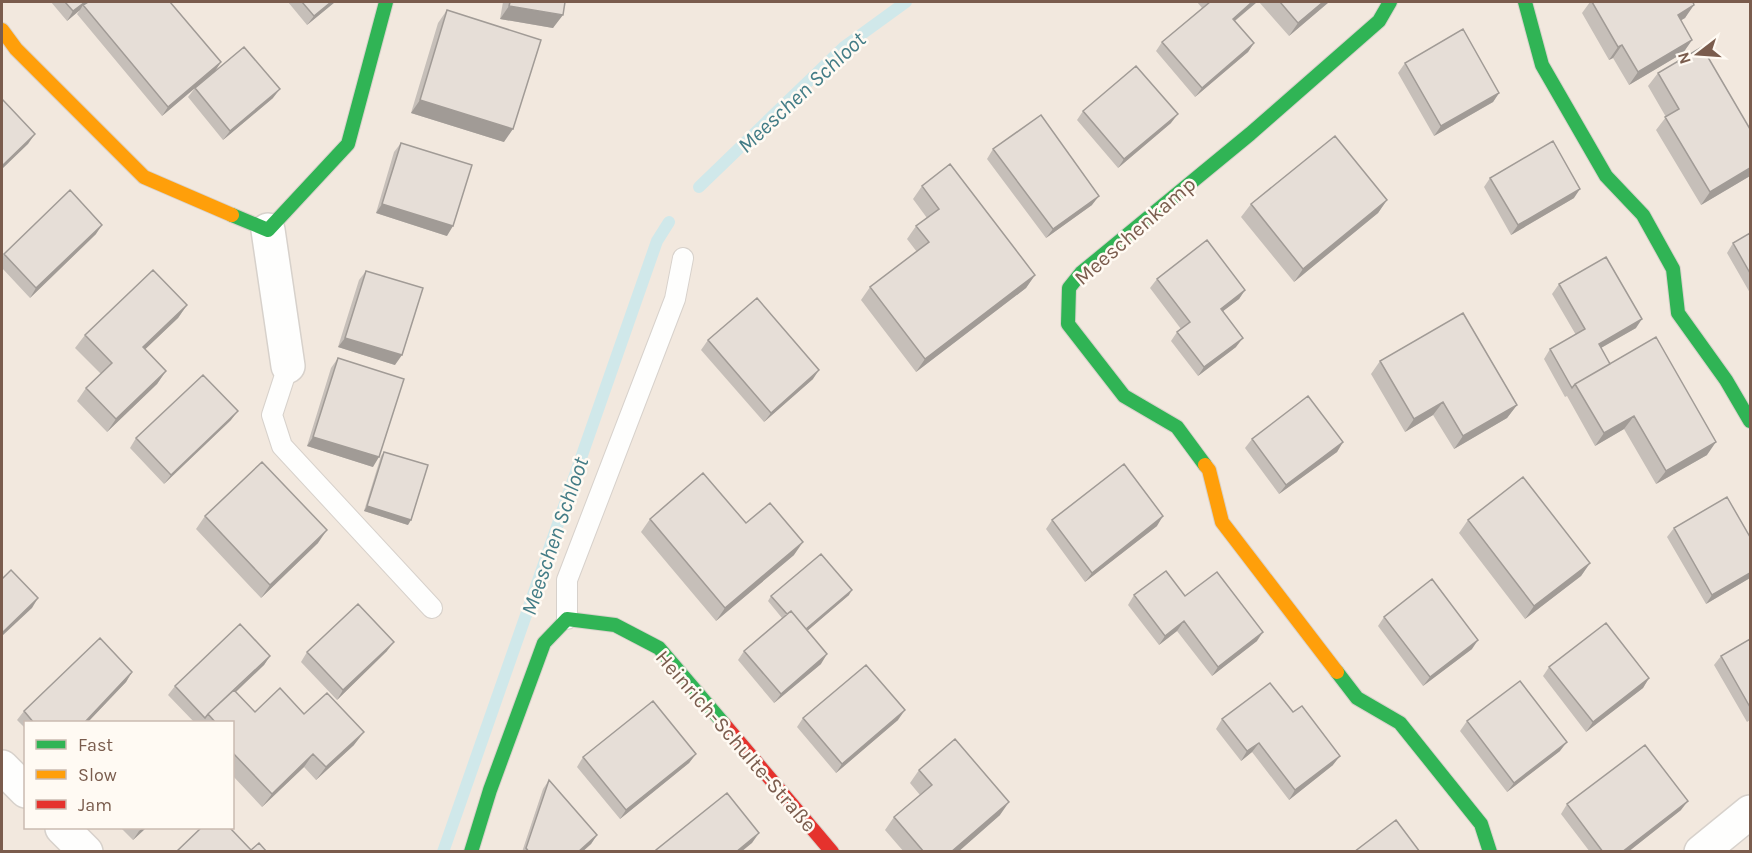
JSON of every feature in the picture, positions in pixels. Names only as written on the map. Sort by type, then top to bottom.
[{"type":"street","points":[[268,230],[348,144],[386,2]]},
{"type":"street","name":"Meeschenkamp","points":[[1390,2],[1378,21],[1302,89],[1081,273],[1070,288],[1068,324],[1125,396],[1177,427],[1209,470],[1222,522],[1358,698],[1400,723],[1481,824],[1490,852]]},
{"type":"street","points":[[1525,2],[1542,65],[1606,176],[1643,215],[1673,268],[1678,313],[1726,380],[1750,421]]},
{"type":"street","points":[[2,30],[16,49],[144,177],[268,230]]},
{"type":"street","points":[[268,230],[288,366]]},
{"type":"street","points":[[471,852],[490,790],[544,643],[567,619]]},
{"type":"street","name":"Heinrich-Schulte-Straße","points":[[567,619],[615,625],[659,648],[832,852]]},
{"type":"street","points":[[2,767],[24,789]]},
{"type":"street","points":[[1701,852],[1750,812]]},
{"type":"street","points":[[63,829],[86,852]]},
{"type":"lane","points":[[567,619],[567,580],[675,299],[684,258]]},
{"type":"lane","points":[[288,366],[272,415],[282,446],[432,608]]},
{"type":"shaded area","points":[[2,2],[1750,2],[1750,851],[2,852]]},
{"type":"building","points":[[65,2],[85,2],[73,11]]},
{"type":"building","points":[[88,2],[170,2],[221,62],[168,107],[83,5]]},
{"type":"building","points":[[302,2],[331,2],[314,16]]},
{"type":"building","points":[[510,2],[565,2],[563,15],[509,6]]},
{"type":"building","points":[[1210,2],[1252,2],[1233,19],[1254,43],[1202,88],[1162,42]]},
{"type":"building","points":[[1280,2],[1323,2],[1298,23]]},
{"type":"building","points":[[1592,2],[1693,2],[1694,5],[1678,15],[1692,40],[1638,72],[1622,45],[1618,47]]},
{"type":"building","points":[[447,10],[541,40],[513,129],[420,100]]},
{"type":"building","points":[[1463,29],[1499,93],[1441,126],[1405,63]]},
{"type":"building","points":[[244,47],[280,89],[230,131],[195,88]]},
{"type":"building","points":[[1702,47],[1750,129],[1750,168],[1710,192],[1665,117],[1679,109],[1658,73]]},
{"type":"building","points":[[1136,66],[1178,114],[1124,159],[1083,111]]},
{"type":"building","points":[[2,99],[35,134],[2,166]]},
{"type":"building","points":[[1041,115],[1099,196],[1053,229],[993,149]]},
{"type":"building","points":[[1335,136],[1387,200],[1303,269],[1251,204]]},
{"type":"building","points":[[1553,141],[1580,189],[1518,225],[1490,178]]},
{"type":"building","points":[[401,143],[472,165],[453,226],[382,204]]},
{"type":"building","points":[[950,164],[1035,275],[925,359],[870,287],[929,242],[916,226],[939,209],[922,186]]},
{"type":"building","points":[[70,190],[102,225],[36,288],[4,254]]},
{"type":"building","points":[[1750,233],[1750,273],[1733,243]]},
{"type":"building","points":[[1207,240],[1245,290],[1221,309],[1243,338],[1204,367],[1177,332],[1190,322],[1157,279]]},
{"type":"building","points":[[1606,257],[1642,319],[1599,344],[1610,364],[1572,388],[1550,349],[1585,329],[1559,284]]},
{"type":"building","points":[[153,270],[187,305],[143,347],[166,371],[116,419],[86,388],[112,363],[85,335]]},
{"type":"building","points":[[366,271],[423,288],[402,355],[345,338]]},
{"type":"building","points":[[757,298],[819,370],[771,413],[708,340]]},
{"type":"building","points":[[1463,313],[1517,405],[1463,436],[1443,402],[1414,419],[1380,361]]},
{"type":"building","points":[[1656,337],[1716,442],[1666,471],[1634,416],[1604,433],[1575,384]]},
{"type":"building","points":[[338,358],[404,379],[379,457],[313,437]]},
{"type":"building","points":[[203,375],[238,411],[171,475],[136,438]]},
{"type":"building","points":[[1308,396],[1343,442],[1286,485],[1252,439]]},
{"type":"building","points":[[384,452],[428,465],[411,520],[367,506]]},
{"type":"building","points":[[262,462],[327,530],[270,585],[205,516]]},
{"type":"building","points":[[1124,464],[1163,516],[1092,573],[1052,520]]},
{"type":"building","points":[[703,473],[746,523],[770,503],[803,542],[725,608],[650,519]]},
{"type":"building","points":[[1523,477],[1590,563],[1534,606],[1468,520]]},
{"type":"building","points":[[1727,497],[1750,537],[1750,573],[1712,595],[1674,528]]},
{"type":"building","points":[[821,554],[852,590],[806,629],[791,611],[787,614],[771,596]]},
{"type":"building","points":[[11,570],[38,598],[2,633],[2,579]]},
{"type":"building","points":[[1166,571],[1185,596],[1217,572],[1263,632],[1218,667],[1184,621],[1165,636],[1134,595]]},
{"type":"building","points":[[1432,579],[1478,640],[1430,677],[1384,617]]},
{"type":"building","points":[[358,604],[394,642],[343,690],[307,652]]},
{"type":"building","points":[[791,611],[827,654],[781,694],[744,651]]},
{"type":"building","points":[[1606,623],[1649,678],[1593,722],[1549,667]]},
{"type":"building","points":[[240,624],[270,656],[205,718],[175,686]]},
{"type":"building","points":[[100,638],[132,672],[86,721],[32,721],[24,711]]},
{"type":"building","points":[[1750,639],[1750,707],[1721,656]]},
{"type":"building","points":[[866,665],[905,710],[842,764],[803,718]]},
{"type":"building","points":[[1520,681],[1567,742],[1514,783],[1467,721]]},
{"type":"building","points":[[1270,683],[1293,712],[1302,706],[1340,756],[1295,790],[1259,743],[1247,751],[1222,719]]},
{"type":"building","points":[[280,688],[304,714],[327,693],[364,732],[326,767],[313,754],[272,794],[234,754],[234,721],[214,721],[208,714],[234,690],[255,712]]},
{"type":"building","points":[[653,701],[696,754],[626,810],[583,757]]},
{"type":"building","points":[[955,739],[1009,802],[951,852],[924,852],[894,817],[932,785],[919,770]]},
{"type":"building","points":[[1645,745],[1688,801],[1622,852],[1603,852],[1567,804]]},
{"type":"building","points":[[549,780],[597,835],[578,852],[529,852],[526,848]]},
{"type":"building","points":[[727,793],[759,833],[736,852],[657,852],[656,850]]},
{"type":"building","points":[[1396,820],[1420,852],[1354,852]]},
{"type":"building","points":[[200,829],[231,829],[251,850],[259,843],[267,852],[176,852]]},
{"type":"waterway","name":"Meeschen Schloot","points":[[699,187],[844,47],[906,2]]},
{"type":"waterway","name":"Meeschen Schloot","points":[[443,852],[657,241],[669,222]]},
{"type":"traffic: fast","points":[[232,215],[268,230],[348,144],[386,2]]},
{"type":"traffic: fast","points":[[1205,465],[1177,427],[1124,396],[1068,324],[1069,288],[1081,273],[1250,134],[1379,21],[1390,2]]},
{"type":"traffic: fast","points":[[1525,2],[1542,65],[1606,176],[1643,215],[1673,269],[1678,313],[1726,380],[1750,421]]},
{"type":"traffic: fast","points":[[471,852],[490,790],[544,643],[567,619],[615,625],[659,648],[724,724]]},
{"type":"traffic: fast","points":[[1337,672],[1357,698],[1400,723],[1481,824],[1490,852]]},
{"type":"traffic: slow","points":[[2,30],[16,49],[144,177],[232,215]]},
{"type":"traffic: slow","points":[[1205,465],[1209,470],[1222,522],[1337,672]]},
{"type":"traffic: jam","points":[[724,724],[832,852]]}]
